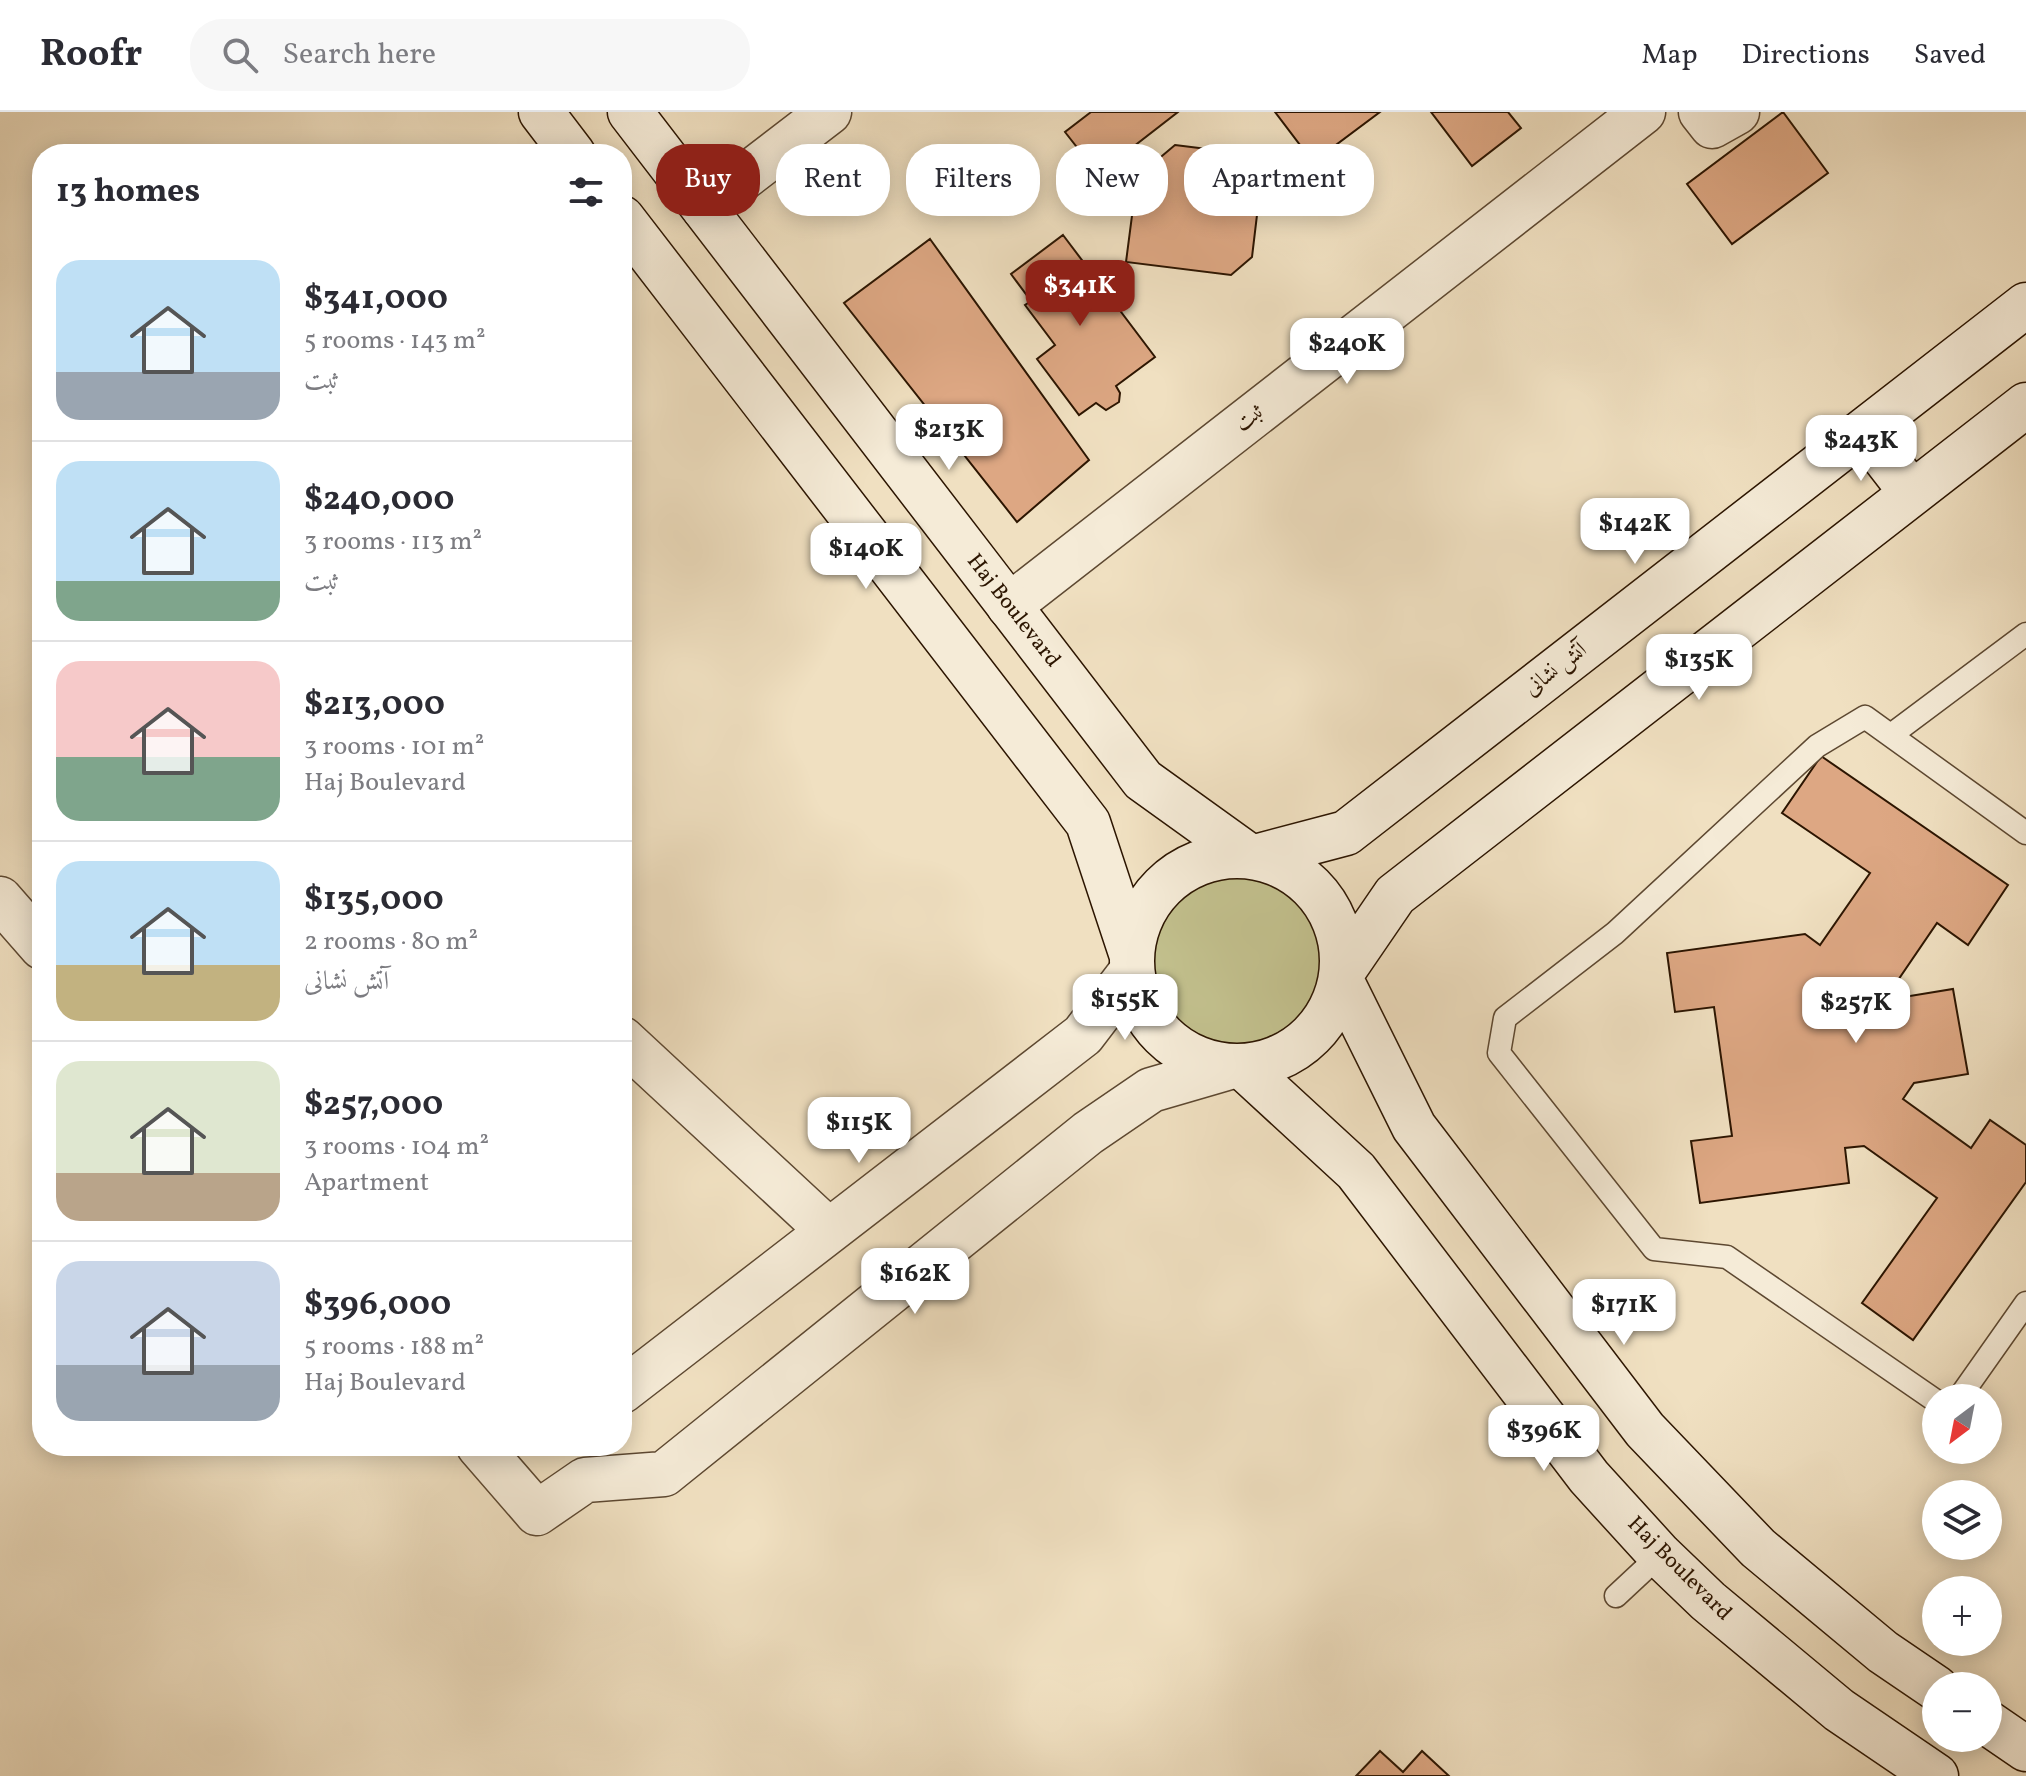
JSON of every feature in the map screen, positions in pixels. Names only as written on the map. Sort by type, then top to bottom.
[{"type":"main road","points":[[541,112],[565,144]]},
{"type":"main road","name":"Haj Boulevard","points":[[630,112],[656,146]]},
{"type":"main road","points":[[760,165],[829,112]]},
{"type":"main road","name":"ثبت","points":[[1009,606],[1643,112]]},
{"type":"main road","points":[[1701,112],[1712,126],[1737,112]]},
{"type":"main road","name":"Haj Boulevard","points":[[710,216],[1143,780],[1253,855]]},
{"type":"main road","points":[[632,231],[1088,823],[1142,1007],[1164,1037],[1194,1058],[1236,1067]]},
{"type":"main road","name":"آتش نشانی","points":[[1253,855],[1346,833],[2026,305]]},
{"type":"main road","points":[[488,1456],[537,1513],[588,1463],[664,1474],[1088,1133],[1151,1090],[1277,1059],[1307,1041],[1329,1015],[1342,977],[1395,895],[2026,405]]},
{"type":"main road","points":[[1864,431],[1912,493]]},
{"type":"main road","points":[[632,1383],[1083,1035],[1131,962],[1142,912],[1168,879],[1205,859],[1253,855],[1295,871],[1323,898],[1340,932],[1342,977],[1414,1127],[1645,1430],[1758,1548],[1883,1652],[1922,1678]]},
{"type":"main road","points":[[0,899],[32,936]]},
{"type":"main road","points":[[632,1048],[829,1231]]},
{"type":"main road","name":"Haj Boulevard","points":[[1236,1067],[1356,1171],[1589,1477],[1660,1555],[1708,1601],[1839,1710],[1936,1776]]},
{"type":"main road","points":[[2002,1733],[2026,1749]]},
{"type":"lane","points":[[1891,735],[2026,634]]},
{"type":"lane","points":[[1922,1391],[1727,1257],[1654,1249],[1499,1053],[1505,1018],[1615,933],[1817,746],[1865,717],[2026,833]]},
{"type":"lane","points":[[1969,1384],[2026,1303]]},
{"type":"lane","points":[[1616,1596],[1660,1555]]},
{"type":"shaded area","points":[[1237,871],[1272,878],[1302,898],[1322,928],[1329,963],[1322,998],[1302,1028],[1272,1048],[1237,1055],[1202,1048],[1172,1028],[1152,998],[1145,963],[1152,928],[1172,898],[1202,878]]},
{"type":"building","points":[[1091,112],[1178,112],[1137,144],[1074,144],[1065,132]]},
{"type":"building","points":[[1275,112],[1380,112],[1337,144],[1299,144]]},
{"type":"building","points":[[1431,112],[1508,112],[1521,128],[1472,166]]},
{"type":"building","points":[[1783,112],[1828,173],[1732,244],[1687,184]]},
{"type":"building","points":[[1175,145],[1184,146],[1184,216],[1257,216],[1252,257],[1231,275],[1126,262],[1132,216],[1168,216],[1168,151]]},
{"type":"building","points":[[1063,235],[1155,357],[1116,386],[1120,393],[1119,402],[1106,410],[1096,403],[1079,415],[1037,359],[1055,345],[1025,305],[1031,301],[1011,274]]},
{"type":"building","points":[[930,239],[1089,460],[1017,522],[844,303]]},
{"type":"building","points":[[1821,756],[2008,885],[1968,945],[1937,923],[1892,989],[1904,997],[1953,989],[1968,1074],[1914,1083],[1903,1099],[1971,1148],[1990,1120],[2026,1145],[2026,1182],[1913,1340],[1862,1303],[1937,1198],[1864,1146],[1845,1148],[1849,1183],[1700,1203],[1691,1141],[1732,1136],[1714,1007],[1675,1012],[1667,953],[1805,934],[1820,945],[1870,873],[1782,813]]},
{"type":"building","points":[[1380,1751],[1403,1772],[1422,1751],[1449,1776],[1356,1776]]}]
